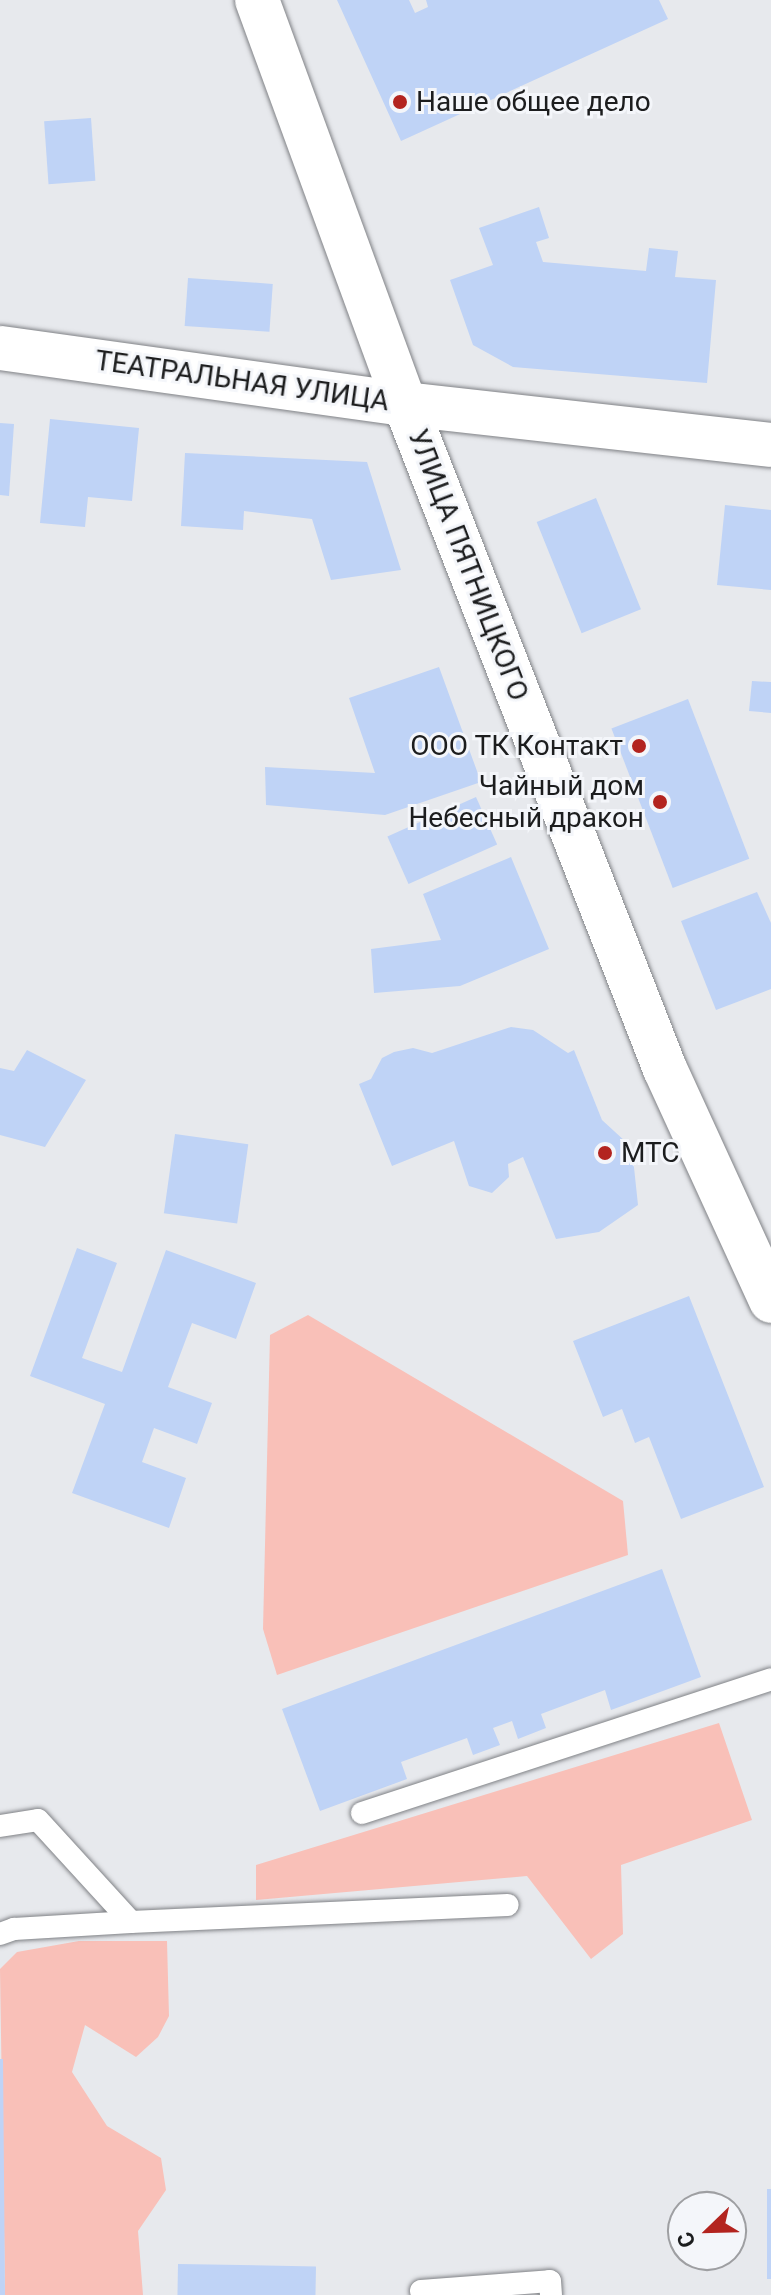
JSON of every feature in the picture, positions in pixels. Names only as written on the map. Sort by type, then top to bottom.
[{"type":"street","name":"УЛИЦА ПЯТНИЦКОГО","points":[[257,0],[405,404],[665,1069],[771,1301]]},
{"type":"street","name":"ТЕАТРАЛЬНАЯ УЛИЦА","points":[[0,348],[405,404],[771,445]]},
{"type":"lane","points":[[362,1813],[771,1679]]},
{"type":"lane","points":[[0,1826],[38,1820],[131,1922]]},
{"type":"lane","points":[[0,1934],[14,1929],[131,1922],[508,1905]]},
{"type":"lane","points":[[421,2291],[550,2281],[551,2295]]},
{"type":"shaded area","points":[[308,1315],[623,1501],[628,1555],[277,1675],[263,1629],[270,1335]]},
{"type":"shaded area","points":[[719,1723],[752,1820],[621,1865],[623,1934],[591,1959],[527,1876],[256,1900],[256,1865]]},
{"type":"shaded area","points":[[79,1941],[167,1941],[169,2016],[158,2037],[136,2057],[85,2025],[72,2072],[107,2126],[161,2158],[166,2190],[138,2231],[143,2295],[5,2295],[0,1969],[17,1952]]},
{"type":"building","points":[[337,0],[409,0],[415,13],[428,7],[426,0],[659,0],[668,19],[401,141]]},
{"type":"building","points":[[91,118],[95,181],[49,184],[44,121]]},
{"type":"building","points":[[539,207],[549,238],[536,242],[543,262],[646,271],[649,248],[678,251],[675,277],[716,280],[707,383],[513,367],[473,345],[450,280],[493,265],[479,228]]},
{"type":"building","points":[[188,278],[273,284],[269,332],[185,326]]},
{"type":"building","points":[[50,419],[139,428],[132,501],[88,497],[85,527],[40,523]]},
{"type":"building","points":[[0,423],[14,424],[9,496],[0,495]]},
{"type":"building","points":[[185,453],[367,462],[401,570],[331,580],[312,519],[244,511],[243,530],[181,526]]},
{"type":"building","points":[[596,498],[641,609],[582,633],[537,522]]},
{"type":"building","points":[[725,505],[771,510],[771,590],[717,585]]},
{"type":"building","points":[[439,667],[481,782],[385,815],[266,805],[265,767],[375,773],[349,698]]},
{"type":"building","points":[[752,681],[771,682],[771,713],[749,711]]},
{"type":"building","points":[[688,699],[749,859],[673,888],[611,728]]},
{"type":"building","points":[[476,797],[497,845],[409,884],[387,836]]},
{"type":"building","points":[[511,857],[549,949],[460,986],[374,993],[371,949],[441,940],[423,894]]},
{"type":"building","points":[[757,892],[771,923],[771,989],[716,1010],[681,921]]},
{"type":"building","points":[[511,1027],[533,1030],[568,1053],[574,1050],[602,1120],[626,1142],[633,1158],[638,1205],[599,1232],[556,1239],[523,1157],[508,1164],[509,1177],[492,1193],[469,1186],[454,1141],[392,1166],[359,1084],[371,1079],[382,1058],[394,1052],[413,1048],[432,1053]]},
{"type":"building","points":[[27,1050],[86,1080],[45,1147],[0,1135],[0,1068],[14,1071]]},
{"type":"building","points":[[175,1134],[248,1144],[237,1224],[164,1213]]},
{"type":"building","points":[[77,1248],[117,1263],[82,1358],[122,1372],[166,1250],[256,1283],[236,1339],[192,1323],[168,1387],[212,1403],[197,1444],[154,1428],[142,1462],[186,1478],[169,1528],[72,1493],[105,1404],[30,1376]]},
{"type":"building","points":[[689,1296],[764,1487],[681,1519],[649,1437],[635,1443],[622,1409],[603,1417],[573,1341]]},
{"type":"building","points":[[662,1569],[701,1677],[611,1710],[605,1690],[541,1714],[546,1728],[518,1739],[512,1721],[493,1728],[500,1745],[473,1755],[467,1738],[401,1762],[407,1779],[320,1811],[282,1709]]},
{"type":"building","points":[[0,2059],[3,2059],[5,2295],[0,2295]]},
{"type":"building","points":[[767,2189],[771,2189],[771,2279],[767,2279]]},
{"type":"building","points":[[178,2264],[316,2266],[315,2295],[177,2295]]},
{"type":"place","name":"Наше общее дело","points":[[400,102]]},
{"type":"place","name":"ООО ТК Контакт","points":[[639,746]]},
{"type":"place","name":"Чайный дом Небесный дракон","points":[[660,802]]},
{"type":"place","name":"МТС","points":[[605,1153]]}]
